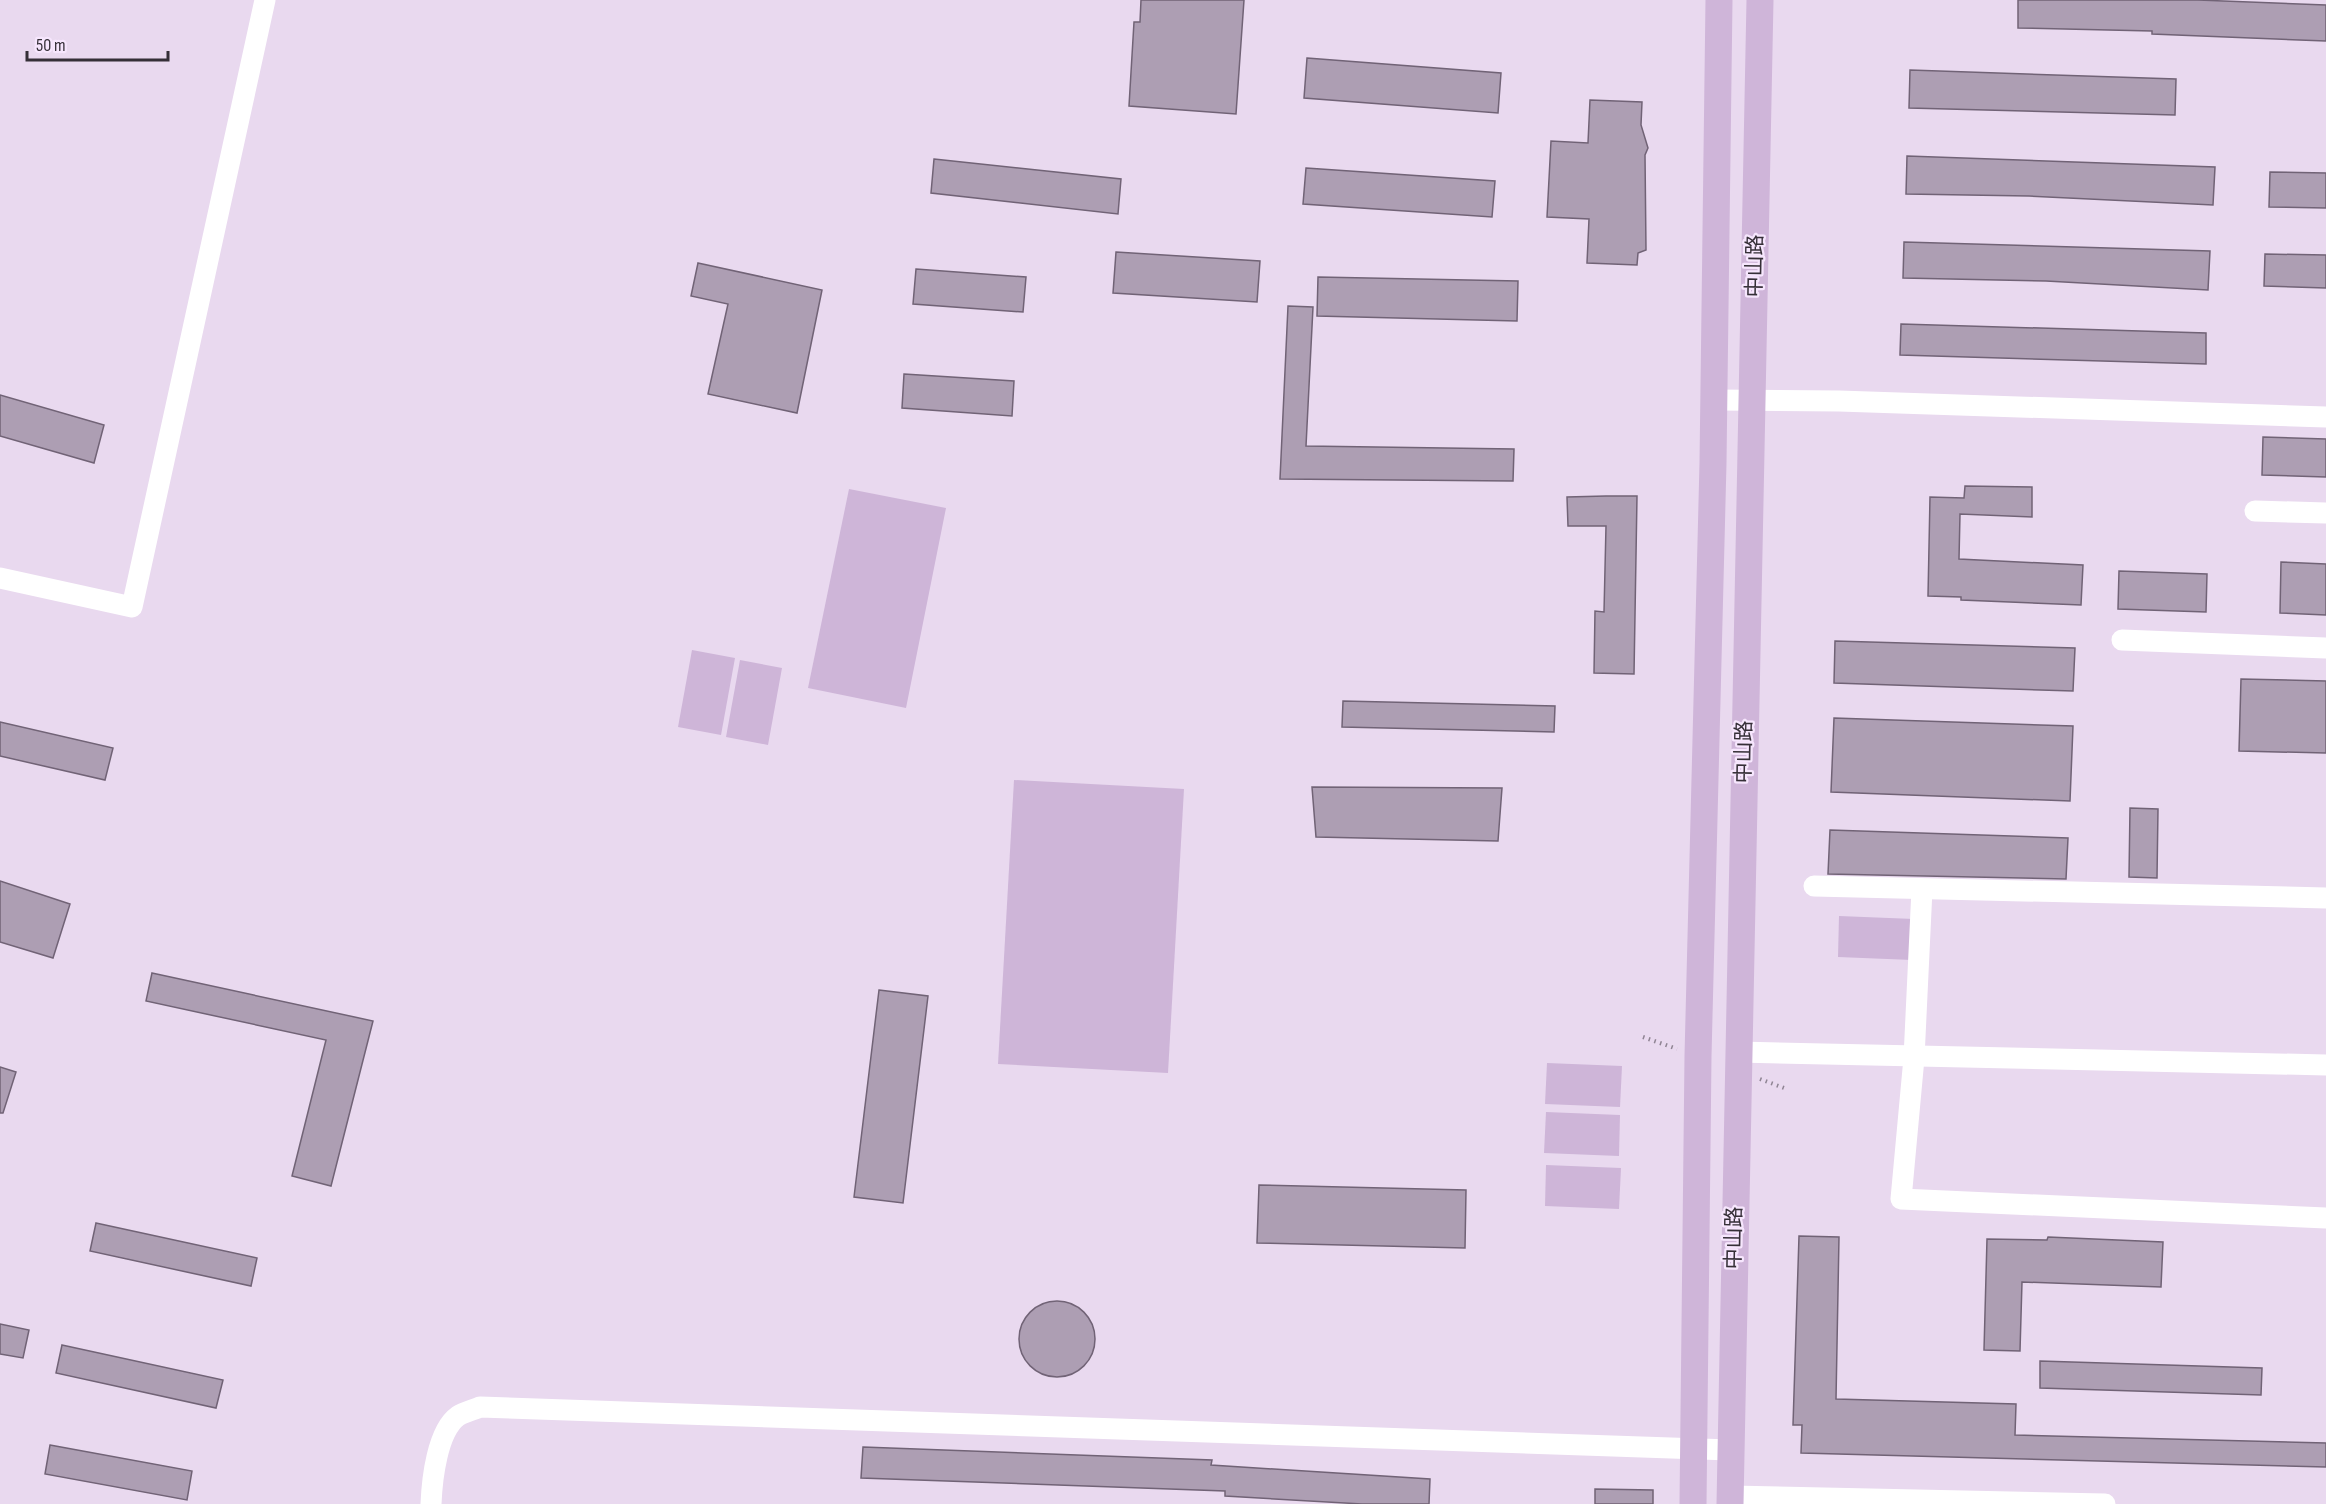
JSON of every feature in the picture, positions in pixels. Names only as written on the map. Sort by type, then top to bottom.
[{"type":"main road","name":"中山路","points":[[1693,1504],[1698,1045],[1714,400],[1719,0]]},
{"type":"main road","name":"中山路","points":[[1730,1500],[1760,0]]},
{"type":"street","points":[[0,578],[132,607],[266,0]]},
{"type":"street","points":[[1714,400],[2326,417]]},
{"type":"street","points":[[2255,511],[2326,513]]},
{"type":"street","points":[[2122,639],[2326,648]]},
{"type":"street","points":[[1814,886],[2326,898]]},
{"type":"street","points":[[1922,889],[1914,1058],[1901,1199],[2326,1218]]},
{"type":"street","points":[[1738,1052],[1914,1058],[2326,1065]]},
{"type":"street","points":[[431,1504],[432,1472],[441,1442],[457,1417],[480,1407],[1730,1450]]},
{"type":"street","points":[[1730,1500],[2105,1504]]},
{"type":"shaded area","points":[[849,489],[946,508],[906,708],[808,688]]},
{"type":"shaded area","points":[[692,650],[735,658],[721,735],[678,727]]},
{"type":"shaded area","points":[[740,660],[782,668],[768,745],[726,737]]},
{"type":"shaded area","points":[[1014,780],[1184,789],[1168,1073],[998,1064]]},
{"type":"shaded area","points":[[1839,916],[1914,919],[1912,960],[1838,957]]},
{"type":"shaded area","points":[[1547,1063],[1622,1066],[1620,1107],[1545,1104]]},
{"type":"shaded area","points":[[1546,1112],[1620,1115],[1619,1156],[1544,1153]]},
{"type":"shaded area","points":[[1546,1165],[1621,1168],[1619,1209],[1545,1206]]},
{"type":"building","points":[[1141,0],[1244,0],[1236,114],[1129,106],[1134,22],[1140,22]]},
{"type":"building","points":[[2018,0],[2198,0],[2326,5],[2326,41],[2152,34],[2152,31],[2018,28]]},
{"type":"building","points":[[1307,58],[1501,73],[1498,113],[1304,98]]},
{"type":"building","points":[[1910,70],[2176,79],[2175,115],[1909,108]]},
{"type":"building","points":[[1590,100],[1642,102],[1641,125],[1648,148],[1645,155],[1646,250],[1638,253],[1637,265],[1587,263],[1589,219],[1547,217],[1551,141],[1588,143]]},
{"type":"building","points":[[1907,156],[2215,167],[2213,205],[2029,196],[1906,194]]},
{"type":"building","points":[[934,159],[1121,179],[1118,214],[931,193]]},
{"type":"building","points":[[1306,168],[1495,181],[1492,217],[1303,204]]},
{"type":"building","points":[[2270,172],[2326,173],[2326,208],[2269,207]]},
{"type":"building","points":[[1904,242],[2210,251],[2208,290],[2046,281],[1903,278]]},
{"type":"building","points":[[1116,252],[1260,261],[1257,302],[1113,293]]},
{"type":"building","points":[[2265,254],[2326,255],[2326,288],[2264,286]]},
{"type":"building","points":[[698,263],[822,290],[797,413],[708,394],[728,304],[691,296]]},
{"type":"building","points":[[916,269],[1026,277],[1023,312],[913,304]]},
{"type":"building","points":[[1318,277],[1518,281],[1517,321],[1317,316]]},
{"type":"building","points":[[1288,306],[1313,307],[1306,446],[1514,449],[1513,481],[1280,479]]},
{"type":"building","points":[[1901,324],[2206,333],[2206,364],[1900,355]]},
{"type":"building","points":[[904,374],[1014,381],[1012,416],[902,408]]},
{"type":"building","points":[[0,395],[104,425],[94,463],[0,436]]},
{"type":"building","points":[[2263,437],[2326,439],[2326,477],[2262,475]]},
{"type":"building","points":[[1965,486],[2032,487],[2032,517],[1960,514],[1959,559],[2083,565],[2081,605],[1961,600],[1961,597],[1928,596],[1930,497],[1964,498]]},
{"type":"building","points":[[1637,496],[1634,674],[1594,673],[1595,611],[1604,612],[1606,526],[1568,526],[1567,497]]},
{"type":"building","points":[[2281,562],[2326,564],[2326,615],[2280,613]]},
{"type":"building","points":[[2119,571],[2207,574],[2206,612],[2118,609]]},
{"type":"building","points":[[1835,641],[2075,648],[2073,691],[1834,683]]},
{"type":"building","points":[[2241,679],[2326,681],[2326,753],[2239,751]]},
{"type":"building","points":[[1343,701],[1555,706],[1554,732],[1342,727]]},
{"type":"building","points":[[1834,718],[2073,726],[2070,801],[1831,792]]},
{"type":"building","points":[[0,722],[113,748],[105,780],[0,756]]},
{"type":"building","points":[[1312,787],[1502,788],[1498,841],[1316,837]]},
{"type":"building","points":[[2130,808],[2158,809],[2157,878],[2129,877]]},
{"type":"building","points":[[1830,830],[2068,838],[2066,879],[1828,874]]},
{"type":"building","points":[[0,881],[70,904],[53,958],[0,942]]},
{"type":"building","points":[[152,973],[373,1021],[331,1186],[292,1176],[326,1040],[146,1001]]},
{"type":"building","points":[[879,990],[928,996],[903,1203],[854,1197]]},
{"type":"building","points":[[0,1067],[16,1072],[3,1113],[0,1113]]},
{"type":"building","points":[[1259,1185],[1466,1190],[1465,1248],[1257,1243]]},
{"type":"building","points":[[96,1223],[257,1258],[251,1286],[90,1251]]},
{"type":"building","points":[[1799,1236],[1839,1237],[1836,1399],[2016,1404],[2015,1435],[2326,1443],[2326,1467],[1801,1453],[1802,1425],[1793,1425]]},
{"type":"building","points":[[2048,1237],[2163,1242],[2161,1287],[2022,1282],[2020,1351],[1984,1350],[1987,1239],[2047,1240]]},
{"type":"building","points":[[1057,1301],[1072,1304],[1084,1312],[1092,1324],[1095,1339],[1092,1354],[1084,1366],[1072,1374],[1057,1377],[1042,1374],[1030,1366],[1022,1354],[1019,1339],[1022,1324],[1030,1312],[1042,1304]]},
{"type":"building","points":[[0,1324],[29,1330],[23,1358],[0,1354]]},
{"type":"building","points":[[62,1345],[223,1380],[216,1408],[56,1373]]},
{"type":"building","points":[[2040,1361],[2262,1368],[2261,1395],[2040,1388]]},
{"type":"building","points":[[50,1445],[192,1471],[187,1500],[45,1474]]},
{"type":"building","points":[[863,1447],[1212,1460],[1211,1465],[1430,1479],[1429,1504],[1362,1504],[1225,1496],[1225,1491],[861,1478]]},
{"type":"building","points":[[1595,1489],[1653,1490],[1653,1504],[1595,1504]]}]
